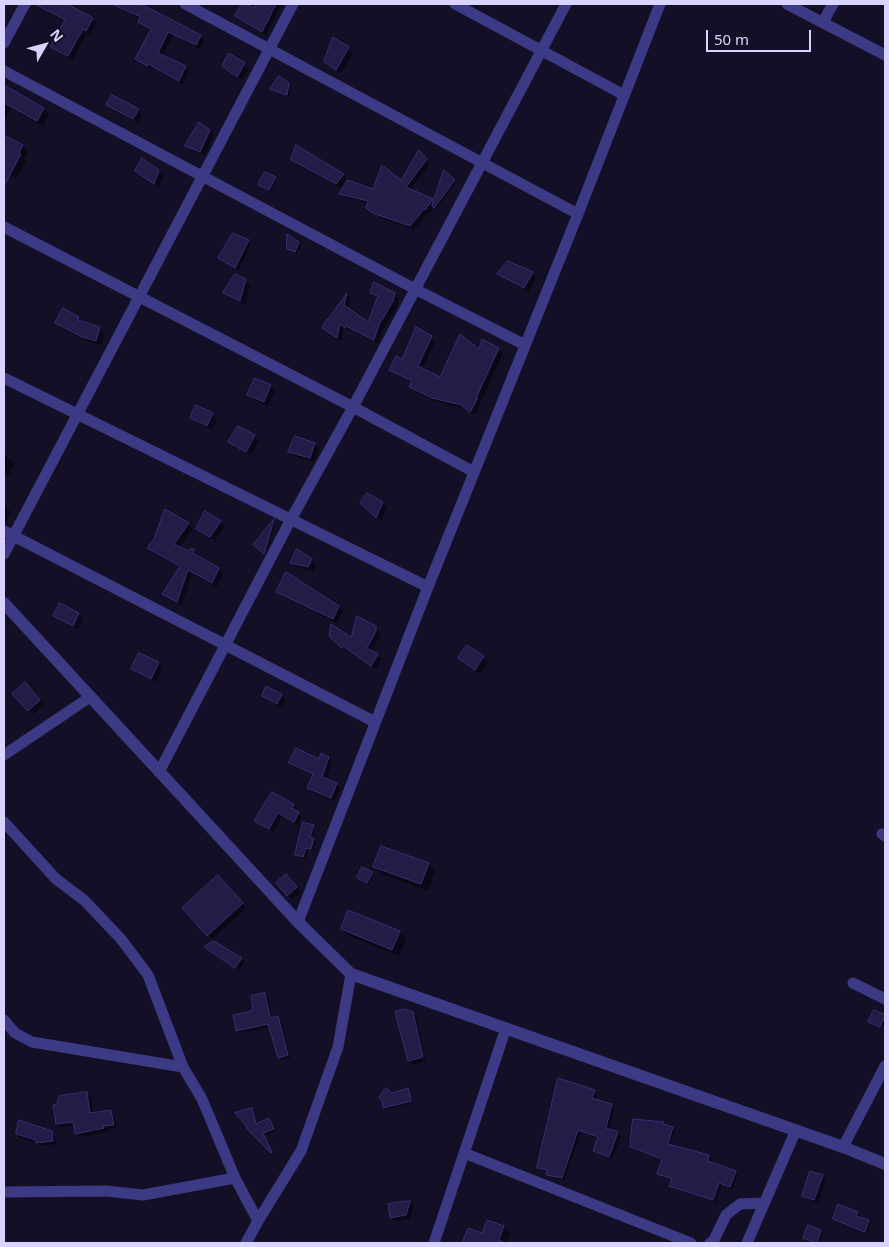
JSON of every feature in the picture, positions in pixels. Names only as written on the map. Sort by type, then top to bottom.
[{"type":"street","points":[[4,43],[25,4]]},
{"type":"street","points":[[185,4],[578,214]]},
{"type":"street","points":[[4,554],[8,534],[77,414],[140,297],[293,4]]},
{"type":"street","points":[[455,4],[624,95]]},
{"type":"street","points":[[158,772],[566,4]]},
{"type":"street","points":[[298,922],[428,587],[660,4]]},
{"type":"street","points":[[787,4],[885,55]]},
{"type":"street","points":[[823,22],[833,4]]},
{"type":"street","points":[[4,71],[415,289],[525,345]]},
{"type":"street","points":[[4,227],[353,407],[474,472]]},
{"type":"street","points":[[4,378],[290,521],[428,587]]},
{"type":"street","points":[[8,534],[375,722]]},
{"type":"street","points":[[4,603],[298,922],[351,974],[796,1130],[885,1164]]},
{"type":"street","points":[[4,755],[90,697]]},
{"type":"street","points":[[4,822],[56,879],[84,900],[121,939],[148,974],[183,1067],[202,1099],[235,1178],[258,1221]]},
{"type":"street","points":[[246,1243],[301,1151],[338,1047],[351,974]]},
{"type":"street","points":[[853,983],[885,999]]},
{"type":"street","points":[[4,1020],[15,1033],[32,1042],[183,1067]]},
{"type":"street","points":[[434,1243],[506,1028]]},
{"type":"street","points":[[843,1147],[885,1066]]},
{"type":"street","points":[[746,1243],[796,1130]]},
{"type":"street","points":[[464,1153],[691,1243]]},
{"type":"street","points":[[4,1192],[106,1191],[143,1194],[235,1178]]},
{"type":"street","points":[[710,1243],[713,1242],[726,1215],[740,1204],[763,1203]]},
{"type":"building","points":[[35,4],[67,4],[93,18],[86,31],[83,29],[68,56],[50,47],[65,20]]},
{"type":"building","points":[[112,4],[141,4],[201,35],[196,45],[168,32],[158,53],[186,66],[179,81],[135,59],[151,29],[138,22],[140,17]]},
{"type":"building","points":[[242,4],[247,4],[254,8],[256,4],[276,4],[262,32],[235,16]]},
{"type":"building","points":[[333,37],[349,47],[336,70],[324,62]]},
{"type":"building","points":[[229,53],[245,63],[237,77],[222,66]]},
{"type":"building","points":[[279,76],[289,83],[287,95],[270,89]]},
{"type":"building","points":[[4,85],[44,108],[37,121],[4,103]]},
{"type":"building","points":[[112,95],[139,109],[133,119],[106,105]]},
{"type":"building","points":[[199,122],[210,130],[200,152],[185,146]]},
{"type":"building","points":[[4,135],[23,145],[19,153],[21,154],[4,186]]},
{"type":"building","points":[[296,145],[344,174],[336,184],[291,160]]},
{"type":"building","points":[[419,150],[427,159],[406,187],[433,199],[410,226],[375,214],[366,208],[368,201],[339,194],[347,180],[373,189],[382,165],[401,180]]},
{"type":"building","points":[[142,158],[159,170],[154,184],[135,171]]},
{"type":"building","points":[[444,170],[455,180],[434,208],[432,206]]},
{"type":"building","points":[[265,172],[276,177],[269,190],[258,185]]},
{"type":"building","points":[[233,233],[249,240],[235,268],[218,258]]},
{"type":"building","points":[[287,234],[299,242],[295,252],[287,249]]},
{"type":"building","points":[[508,261],[533,272],[524,288],[497,274]]},
{"type":"building","points":[[235,274],[246,279],[240,301],[223,293]]},
{"type":"building","points":[[374,282],[395,293],[393,301],[379,325],[374,340],[340,324],[337,338],[322,328],[347,293],[344,305],[368,322],[378,296],[370,293]]},
{"type":"building","points":[[63,308],[79,317],[78,320],[100,327],[96,341],[82,337],[55,323]]},
{"type":"building","points":[[416,327],[432,336],[418,366],[440,377],[460,334],[479,349],[482,339],[499,348],[476,398],[478,398],[470,412],[461,405],[432,398],[409,387],[412,381],[389,370],[396,356],[402,359]]},
{"type":"building","points":[[255,378],[271,385],[264,402],[247,395]]},
{"type":"building","points":[[196,405],[213,413],[207,426],[190,418]]},
{"type":"building","points":[[238,426],[255,435],[246,452],[228,442]]},
{"type":"building","points":[[295,436],[315,443],[310,458],[288,452]]},
{"type":"building","points":[[367,493],[383,502],[376,518],[360,503]]},
{"type":"building","points":[[165,509],[189,523],[174,544],[189,551],[191,548],[195,550],[193,553],[219,568],[212,583],[188,570],[177,602],[162,594],[180,566],[147,548],[154,539]]},
{"type":"building","points":[[205,511],[221,521],[210,537],[196,529]]},
{"type":"building","points":[[274,520],[264,554],[253,545]]},
{"type":"building","points":[[297,549],[312,559],[308,567],[290,563]]},
{"type":"building","points":[[286,572],[339,606],[333,619],[276,592]]},
{"type":"building","points":[[60,603],[79,613],[73,626],[53,616]]},
{"type":"building","points":[[357,616],[376,626],[376,631],[367,648],[378,654],[371,666],[343,646],[342,648],[329,636],[331,624],[351,637]]},
{"type":"building","points":[[467,645],[484,656],[475,670],[458,658]]},
{"type":"building","points":[[139,653],[159,662],[151,679],[131,669]]},
{"type":"building","points":[[25,682],[40,700],[28,711],[12,694]]},
{"type":"building","points":[[266,686],[282,694],[277,704],[262,696]]},
{"type":"building","points":[[296,748],[319,759],[321,753],[329,757],[322,777],[337,783],[331,798],[307,788],[313,774],[289,763]]},
{"type":"building","points":[[272,792],[294,804],[292,808],[299,812],[294,822],[278,813],[269,829],[254,821]]},
{"type":"building","points":[[303,822],[314,825],[310,837],[314,838],[311,849],[306,848],[303,857],[295,855]]},
{"type":"building","points":[[381,846],[429,863],[421,884],[373,867]]},
{"type":"building","points":[[362,867],[373,872],[367,883],[357,878]]},
{"type":"building","points":[[286,874],[297,887],[287,896],[276,883]]},
{"type":"building","points":[[218,875],[243,903],[207,936],[182,908]]},
{"type":"building","points":[[348,910],[400,931],[392,950],[341,929]]},
{"type":"building","points":[[214,941],[242,958],[235,968],[204,947]]},
{"type":"building","points":[[265,993],[270,1018],[278,1016],[288,1055],[278,1058],[268,1024],[236,1031],[233,1015],[253,1010],[251,996]]},
{"type":"building","points":[[405,1009],[413,1012],[423,1057],[408,1061],[395,1012]]},
{"type":"building","points":[[874,1010],[885,1015],[880,1027],[868,1022]]},
{"type":"building","points":[[558,1078],[595,1090],[592,1098],[612,1104],[606,1128],[618,1132],[609,1157],[593,1151],[598,1137],[578,1130],[562,1178],[546,1175],[547,1170],[537,1168]]},
{"type":"building","points":[[386,1088],[392,1093],[408,1088],[411,1101],[383,1108],[382,1100],[379,1098]]},
{"type":"building","points":[[87,1092],[90,1113],[111,1110],[114,1125],[75,1134],[73,1122],[56,1124],[53,1105],[57,1104],[59,1096]]},
{"type":"building","points":[[252,1108],[256,1124],[269,1118],[274,1129],[263,1133],[271,1153],[246,1128],[235,1113]]},
{"type":"building","points":[[633,1119],[664,1122],[663,1124],[673,1127],[668,1144],[709,1155],[708,1161],[736,1171],[730,1187],[719,1183],[713,1200],[669,1186],[672,1179],[657,1174],[662,1159],[630,1147]]},
{"type":"building","points":[[19,1120],[52,1131],[53,1141],[36,1143],[36,1140],[16,1134]]},
{"type":"building","points":[[810,1171],[823,1175],[814,1200],[802,1196]]},
{"type":"building","points":[[410,1201],[406,1215],[390,1218],[388,1204]]},
{"type":"building","points":[[838,1204],[858,1212],[856,1216],[869,1220],[865,1232],[833,1219]]},
{"type":"building","points":[[487,1220],[504,1226],[499,1240],[505,1243],[462,1243],[468,1228],[482,1233]]},
{"type":"building","points":[[808,1225],[821,1230],[817,1243],[803,1238]]}]
